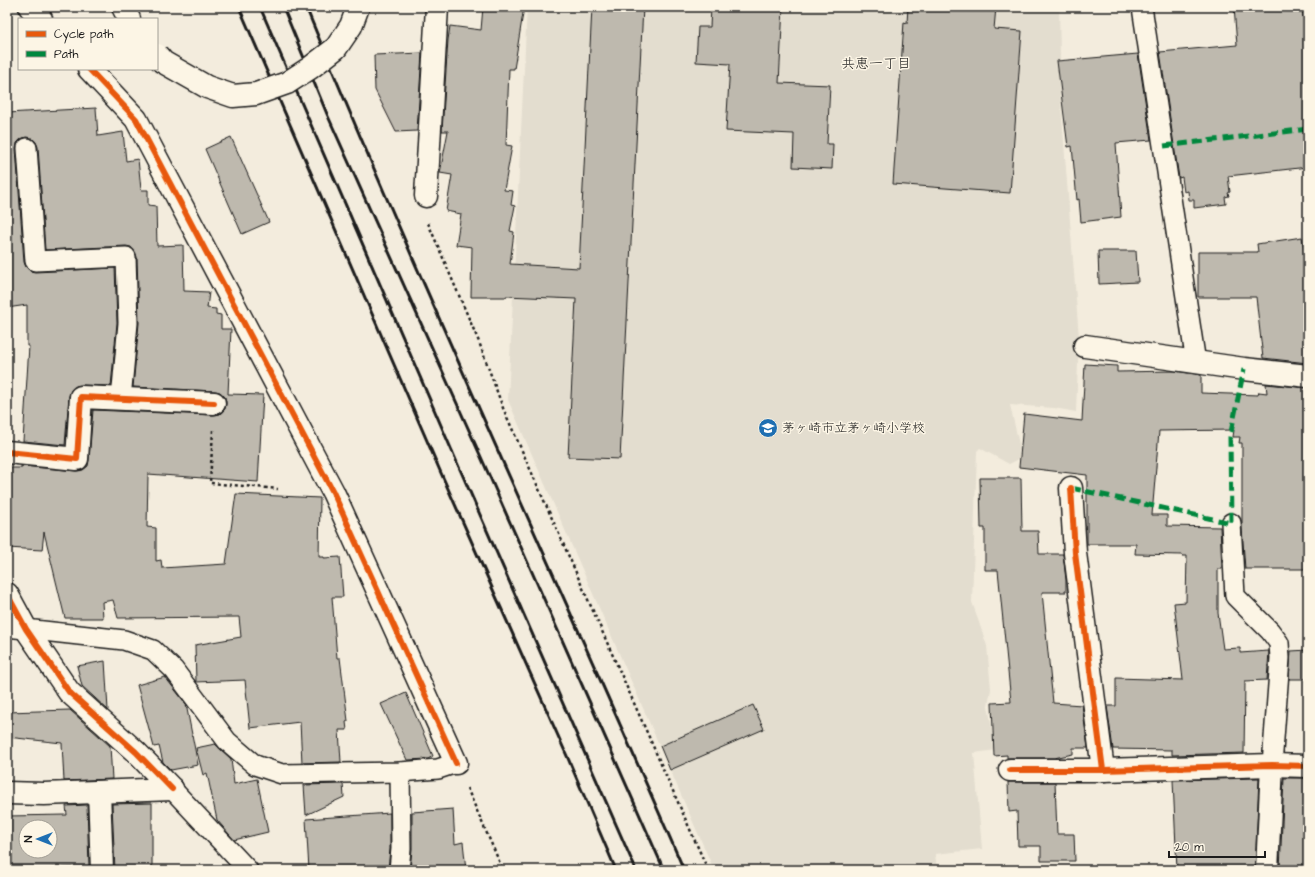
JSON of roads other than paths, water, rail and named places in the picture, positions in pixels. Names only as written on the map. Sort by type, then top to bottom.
[{"type":"street","points":[[30,7],[40,18]]},
{"type":"street","points":[[122,7],[128,18]]},
{"type":"street","points":[[158,56],[164,62],[207,87],[233,96],[256,94],[288,83],[336,48],[351,26],[358,7]]},
{"type":"street","points":[[426,196],[437,7]]},
{"type":"street","points":[[90,70],[136,119],[333,492],[456,763]]},
{"type":"street","points":[[1084,346],[1196,363],[1308,376]]},
{"type":"street","points":[[7,452],[77,459],[81,397],[214,403]]},
{"type":"street","points":[[1071,488],[1075,553],[1103,770]]},
{"type":"street","points":[[7,594],[16,628],[69,692],[136,752],[172,788]]},
{"type":"street","points":[[1267,870],[1272,766]]},
{"type":"street","points":[[1010,770],[1103,770],[1308,766]]},
{"type":"street","points":[[7,793],[44,794],[172,788]]},
{"type":"street","points":[[99,792],[102,870]]},
{"type":"lane","points":[[1142,7],[1196,363]]},
{"type":"lane","points":[[27,148],[35,261],[126,257],[128,322],[121,399]]},
{"type":"lane","points":[[1231,523],[1235,596],[1270,631],[1278,643],[1280,658],[1272,766]]},
{"type":"lane","points":[[16,628],[124,640],[153,650],[174,670],[227,741],[255,765],[282,774],[400,772],[438,769],[456,763]]},
{"type":"lane","points":[[399,870],[401,849],[400,772]]},
{"type":"lane","points":[[172,788],[248,870]]},
{"type":"railway","points":[[239,7],[441,473],[616,870]]},
{"type":"railway","points":[[260,7],[459,467],[636,870]]},
{"type":"railway","points":[[283,7],[327,114],[664,870]]},
{"type":"railway","points":[[306,7],[351,116],[445,332],[684,870]]},
{"type":"place","name":"茅ヶ崎市立茅ヶ崎小学校","points":[[768,428]]},
{"type":"district","name":"共恵一丁目","points":[[876,64]]}]
